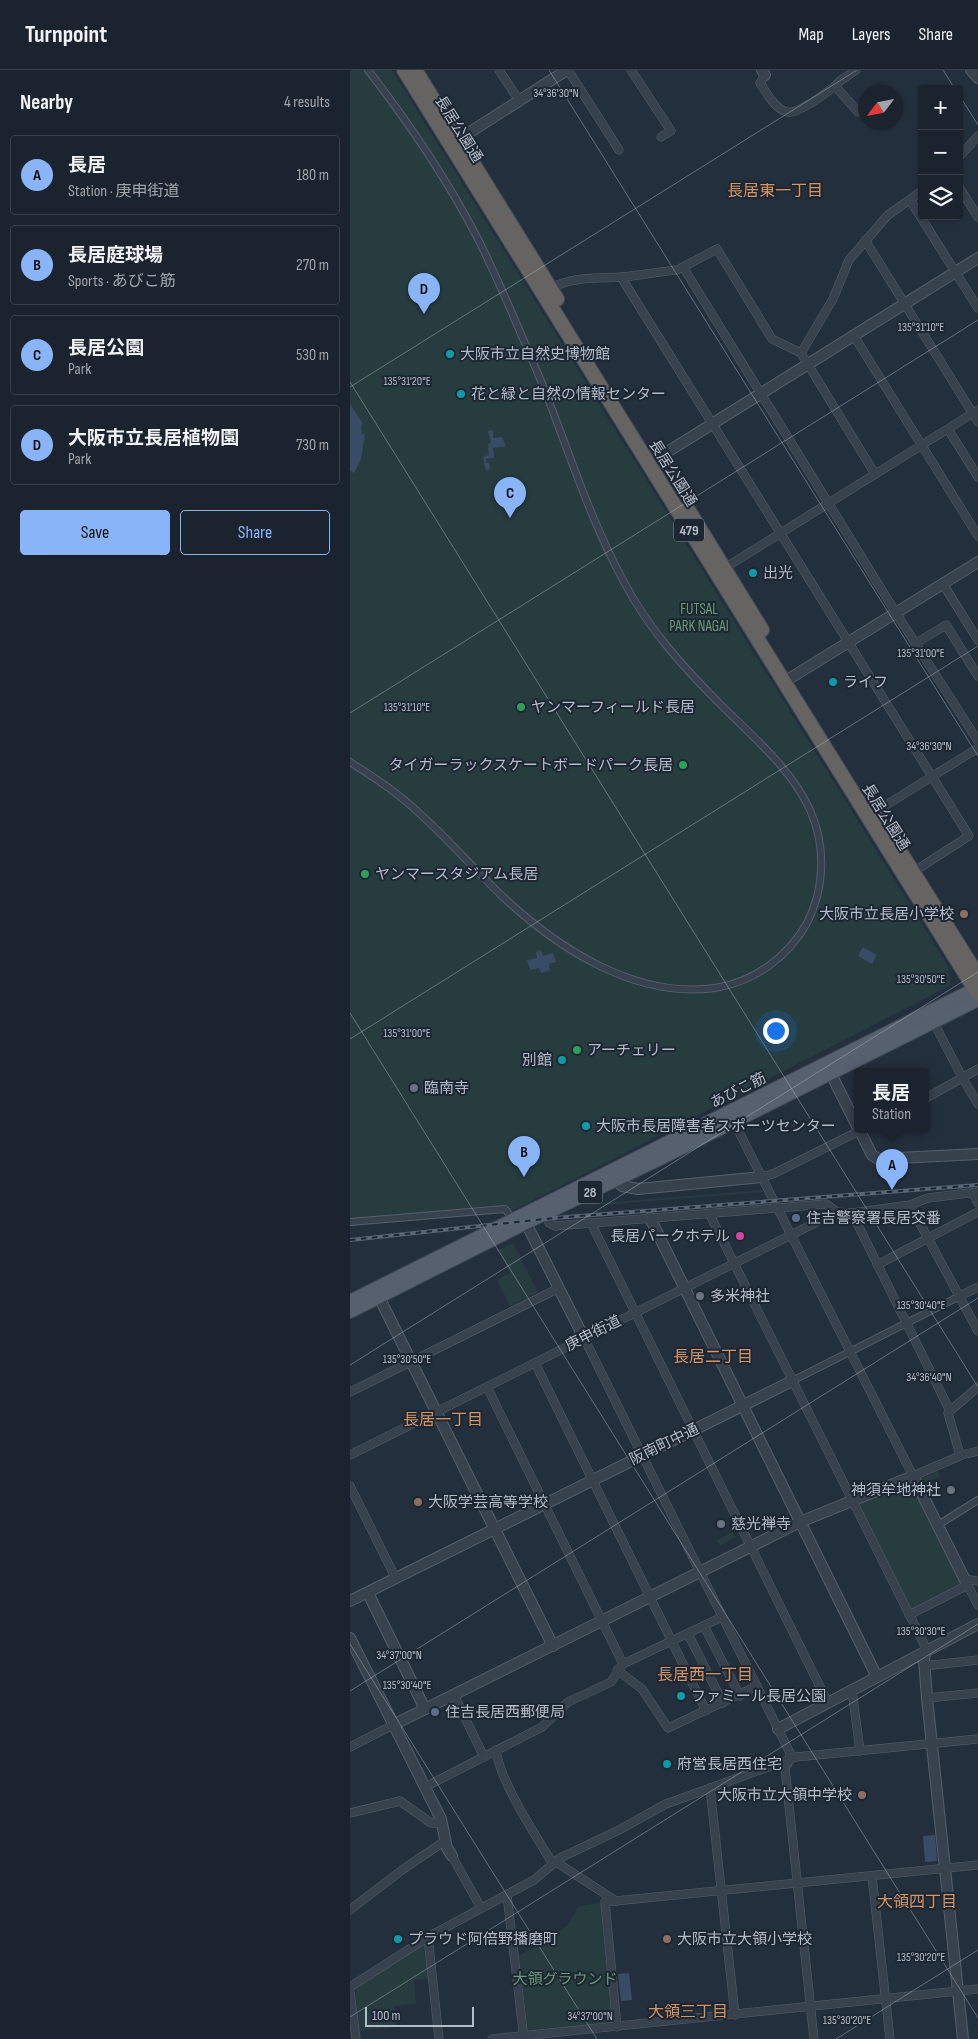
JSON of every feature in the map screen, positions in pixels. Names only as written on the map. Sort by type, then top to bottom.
[{"type":"highway","name":"長居公園通","points":[[404,70],[455,142]]},
{"type":"highway","name":"長居公園通","points":[[415,70],[455,142],[977,989]]},
{"type":"highway","name":"長居公園通","points":[[788,680],[913,872],[977,989]]},
{"type":"main road","name":"あびこ筋","points":[[350,1301],[377,1293],[545,1214],[934,1023],[977,989]]},
{"type":"main road","name":"あびこ筋","points":[[350,1312],[377,1293],[718,1118],[977,989]]},
{"type":"street","points":[[350,762],[389,787],[409,804],[502,896],[535,924],[590,960],[622,976],[669,988],[688,990],[730,985],[748,979],[771,964],[791,946],[807,922],[815,904],[820,884],[821,860],[819,836],[807,805],[792,782],[766,750],[667,647],[636,603],[592,515],[541,383],[477,238],[423,147],[368,70]]},
{"type":"street","points":[[499,70],[520,102]]},
{"type":"street","points":[[455,142],[520,102],[567,70],[619,150]]},
{"type":"street","points":[[631,70],[671,130],[661,138]]},
{"type":"street","points":[[763,73],[760,83],[776,105],[785,112],[794,113],[856,70]]},
{"type":"street","points":[[971,70],[978,78]]},
{"type":"street","points":[[835,86],[858,112]]},
{"type":"street","points":[[963,153],[978,136]]},
{"type":"street","points":[[963,193],[978,217]]},
{"type":"street","points":[[801,352],[833,299],[849,260],[888,215],[918,194]]},
{"type":"street","points":[[910,200],[978,308]]},
{"type":"street","points":[[865,240],[975,412],[978,422]]},
{"type":"street","points":[[546,290],[564,281],[576,279],[621,277],[677,270],[717,249],[772,339],[801,352],[876,474]]},
{"type":"street","points":[[652,461],[978,258]]},
{"type":"street","points":[[683,267],[896,613],[978,741]]},
{"type":"street","points":[[621,277],[969,836],[913,872]]},
{"type":"street","points":[[854,336],[978,536]]},
{"type":"street","points":[[720,571],[975,412]]},
{"type":"street","points":[[948,429],[978,478]]},
{"type":"street","points":[[788,680],[978,562]]},
{"type":"street","points":[[943,584],[978,640]]},
{"type":"street","points":[[916,643],[946,625],[978,676]]},
{"type":"street","points":[[875,812],[978,748]]},
{"type":"street","points":[[934,1023],[962,1079],[978,1104]]},
{"type":"street","points":[[929,1096],[978,1069]]},
{"type":"street","points":[[831,1074],[854,1118]]},
{"type":"street","points":[[718,1118],[734,1122],[978,1605]]},
{"type":"street","points":[[616,1180],[622,1186],[638,1189],[762,1177],[773,1174],[854,1132]]},
{"type":"street","points":[[862,1133],[872,1155],[878,1159],[978,1154]]},
{"type":"street","points":[[545,1214],[549,1223],[554,1226],[826,1204],[837,1212],[852,1213],[910,1205],[928,1198],[975,1192],[978,1203]]},
{"type":"street","points":[[910,1205],[978,1331]]},
{"type":"street","points":[[350,1222],[506,1209],[509,1214]]},
{"type":"street","name":"庚申街道","points":[[350,1455],[837,1212]]},
{"type":"street","points":[[877,1264],[978,1212]]},
{"type":"street","points":[[709,1213],[924,1644],[927,1698],[963,2039]]},
{"type":"street","points":[[852,1213],[950,1410]]},
{"type":"street","points":[[650,1218],[877,1677]]},
{"type":"street","points":[[526,1223],[790,1753],[790,1760],[785,1768],[814,2039]]},
{"type":"street","points":[[591,1223],[828,1702]]},
{"type":"street","name":"阪南町中通","points":[[350,1601],[978,1287]]},
{"type":"street","points":[[350,1392],[559,1288]]},
{"type":"street","points":[[377,1293],[553,1646]]},
{"type":"street","points":[[535,1362],[706,1711]]},
{"type":"street","points":[[487,1387],[602,1622],[620,1667],[642,1690],[668,1728],[740,1696],[757,1686]]},
{"type":"street","points":[[959,1456],[948,1413],[978,1387]]},
{"type":"street","points":[[350,1747],[800,1522],[959,1456],[978,1451]]},
{"type":"street","points":[[350,1486],[396,1579]]},
{"type":"street","points":[[938,1525],[978,1500]]},
{"type":"street","points":[[909,1615],[967,1584],[970,1580],[978,1581]]},
{"type":"street","points":[[368,1593],[425,1709]]},
{"type":"street","points":[[425,1788],[542,1727],[568,1702],[611,1682],[620,1667],[722,1617]]},
{"type":"street","points":[[778,1729],[978,1624]]},
{"type":"street","points":[[704,1626],[740,1696]]},
{"type":"street","points":[[688,1634],[723,1703]]},
{"type":"street","points":[[350,1638],[442,1823],[452,1856],[481,1908]]},
{"type":"street","points":[[924,1666],[978,1660]]},
{"type":"street","points":[[852,1690],[860,1751]]},
{"type":"street","points":[[927,1698],[978,1693]]},
{"type":"street","points":[[454,1695],[484,1757]]},
{"type":"street","points":[[350,1987],[428,1937],[534,1880],[560,1858],[619,1830],[658,1808],[796,1757],[978,1739]]},
{"type":"street","points":[[496,1750],[498,1763],[530,1828],[555,1863],[616,1901]]},
{"type":"street","points":[[710,1788],[735,2015]]},
{"type":"street","points":[[350,1814],[400,1801],[431,1823],[442,1823]]},
{"type":"street","points":[[350,1910],[402,1870],[446,1840]]},
{"type":"street","points":[[616,2027],[605,1902],[978,1865]]},
{"type":"street","points":[[872,1876],[890,2039]]},
{"type":"street","points":[[508,1895],[524,2037]]},
{"type":"street","points":[[428,1937],[439,2039]]},
{"type":"street","points":[[492,2039],[978,1989]]},
{"type":"street","points":[[350,1992],[356,2039]]},
{"type":"green space","name":"FUTSAL PARK NAGAI","points":[[350,70],[392,70],[948,966],[951,985],[514,1210],[350,1221]]},
{"type":"green space","points":[[763,1190],[762,1192],[602,1205],[601,1203]]},
{"type":"green space","points":[[513,1243],[538,1292],[510,1306],[497,1280],[510,1273],[498,1250]]},
{"type":"green space","points":[[938,1471],[940,1477],[920,1482],[921,1478]]},
{"type":"green space","points":[[908,1483],[912,1485],[961,1584],[960,1587],[914,1610],[911,1609],[859,1506],[861,1502]]},
{"type":"green space","points":[[732,1532],[735,1537],[720,1546],[717,1540]]},
{"type":"green space","name":"大領グラウンド","points":[[601,1903],[612,2023],[528,2032],[519,1956],[567,1926],[579,1906]]},
{"type":"green space","points":[[425,1943],[429,1979],[414,1980],[416,2004],[394,2006],[396,2027],[358,2031],[355,1989]]},
{"type":"water","points":[[350,404],[363,424],[361,426],[362,434],[365,434],[361,459],[354,473],[350,471]]},
{"type":"water","points":[[493,430],[493,438],[502,437],[506,446],[493,448],[494,458],[486,459],[490,469],[486,471],[483,457],[489,455],[488,444],[491,443],[488,431]]},
{"type":"water","points":[[863,947],[877,955],[872,964],[858,956]]},
{"type":"water","points":[[541,950],[543,956],[553,953],[556,962],[549,964],[550,970],[541,973],[539,968],[530,970],[527,960],[537,958],[536,952]]},
{"type":"water","points":[[935,1835],[937,1861],[925,1862],[923,1836]]},
{"type":"water","points":[[629,1973],[632,2000],[621,2001],[618,1974]]},
{"type":"railway","points":[[350,1240],[554,1218],[978,1185]]},
{"type":"place","name":"大阪市立長居植物園","points":[[424,314]]},
{"type":"place","name":"大阪市立自然史博物館","points":[[450,354]]},
{"type":"place","name":"花と緑と自然の情報センター","points":[[461,394]]},
{"type":"place","name":"長居公園","points":[[510,518]]},
{"type":"place","name":"出光","points":[[753,573]]},
{"type":"place","name":"ライフ","points":[[833,682]]},
{"type":"place","name":"ヤンマーフィールド長居","points":[[521,707]]},
{"type":"place","name":"タイガーラックスケートボードパーク長居","points":[[683,765]]},
{"type":"place","name":"ヤンマースタジアム長居","points":[[365,874]]},
{"type":"place","name":"大阪市立長居小学校","points":[[964,914]]},
{"type":"place","name":"アーチェリー","points":[[577,1050]]},
{"type":"place","name":"別館","points":[[562,1060]]},
{"type":"place","name":"臨南寺","points":[[414,1088]]},
{"type":"place","name":"大阪市長居障害者スポーツセンター","points":[[586,1126]]},
{"type":"place","name":"長居庭球場","points":[[524,1177]]},
{"type":"place","name":"長居","points":[[892,1190]]},
{"type":"place","name":"住吉警察署長居交番","points":[[796,1218]]},
{"type":"place","name":"長居パークホテル","points":[[740,1236]]},
{"type":"place","name":"多米神社","points":[[700,1296]]},
{"type":"place","name":"神須牟地神社","points":[[951,1490]]},
{"type":"place","name":"大阪学芸高等学校","points":[[418,1502]]},
{"type":"place","name":"慈光禅寺","points":[[721,1524]]},
{"type":"place","name":"ファミール長居公園","points":[[681,1696]]},
{"type":"place","name":"住吉長居西郵便局","points":[[435,1712]]},
{"type":"place","name":"府営長居西住宅","points":[[667,1764]]},
{"type":"place","name":"大阪市立大領中学校","points":[[862,1795]]},
{"type":"place","name":"プラウド阿倍野播磨町","points":[[398,1939]]},
{"type":"place","name":"大阪市立大領小学校","points":[[667,1939]]},
{"type":"district","name":"長居東一丁目","points":[[775,190]]},
{"type":"district","name":"長居二丁目","points":[[713,1356]]},
{"type":"district","name":"長居一丁目","points":[[443,1419]]},
{"type":"district","name":"長居西一丁目","points":[[705,1674]]},
{"type":"district","name":"大領四丁目","points":[[917,1901]]},
{"type":"district","name":"大領三丁目","points":[[688,2011]]}]
